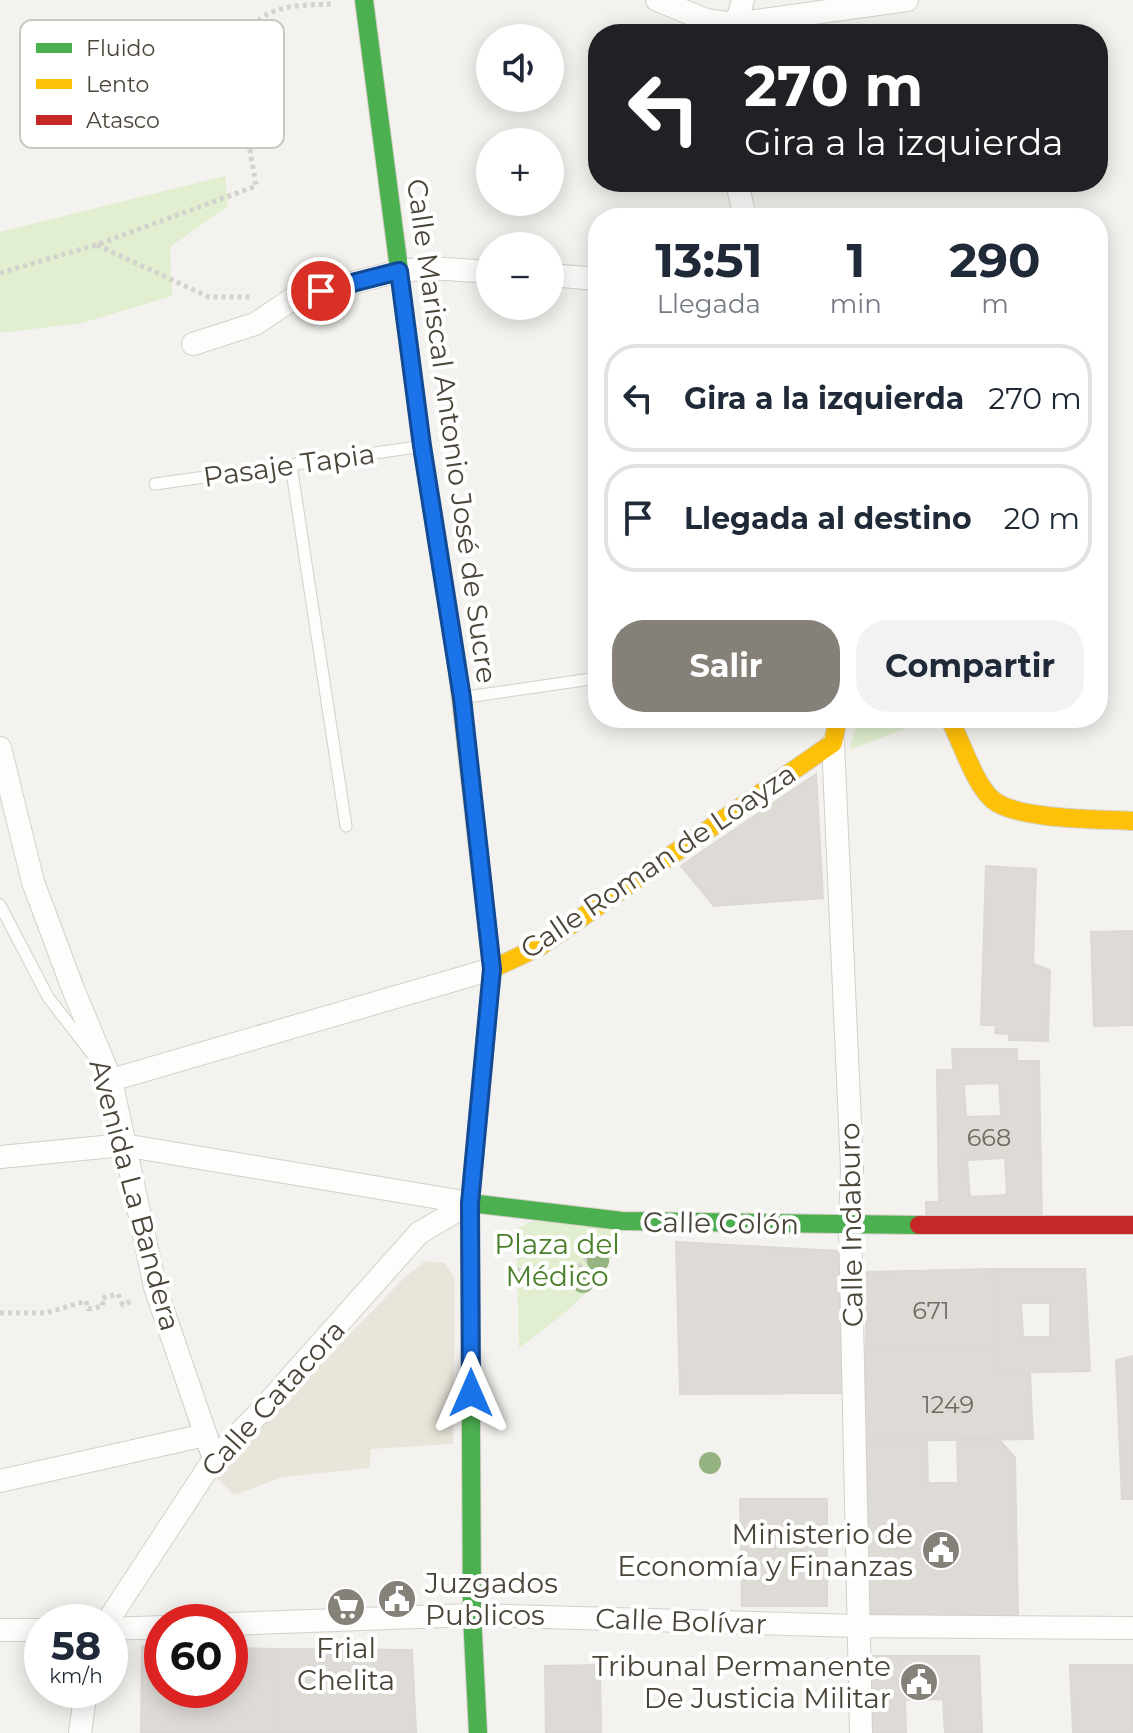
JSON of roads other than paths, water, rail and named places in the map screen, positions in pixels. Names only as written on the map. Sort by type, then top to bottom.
[{"type":"main road","name":"Calle Mariscal Antonio José de Sucre","points":[[364,0],[422,446],[462,698],[492,969],[470,1203],[472,1615],[478,1733]]},
{"type":"main road","name":"Calle Indaburo","points":[[833,743],[836,728]]},
{"type":"main road","points":[[954,728],[977,777],[994,801],[1020,812],[1133,821]]},
{"type":"main road","name":"Calle Roman de Loayza","points":[[492,969],[539,947],[833,743]]},
{"type":"main road","name":"Calle Colón","points":[[470,1203],[622,1221],[1133,1225]]},
{"type":"street","points":[[657,0],[718,24]]},
{"type":"street","points":[[735,24],[743,0]]},
{"type":"street","points":[[763,24],[907,0]]},
{"type":"street","points":[[193,344],[255,324],[294,298],[399,271],[431,268],[476,271]]},
{"type":"street","points":[[564,276],[588,278]]},
{"type":"street","name":"Calle Indaburo","points":[[833,743],[852,1169],[850,1225],[861,1733]]},
{"type":"street","name":"Avenida La Bandera","points":[[0,748],[33,882],[111,1080],[155,1287],[214,1459]]},
{"type":"street","name":"Calle Roman de Loayza","points":[[111,1080],[492,969]]},
{"type":"street","name":"Calle Colón","points":[[0,1157],[123,1145],[470,1203]]},
{"type":"street","name":"Calle Catacora","points":[[119,1604],[214,1459],[419,1233],[470,1203]]},
{"type":"street","points":[[0,1481],[205,1435]]},
{"type":"street","name":"Calle Bolívar","points":[[248,1623],[472,1615],[857,1626],[1133,1628]]},
{"type":"street","points":[[0,1630],[24,1630]]},
{"type":"street","points":[[80,1733],[83,1708]]},
{"type":"lane","name":"Pasaje Tapia","points":[[155,484],[422,446]]},
{"type":"lane","points":[[291,465],[346,826]]},
{"type":"lane","points":[[462,698],[588,679]]},
{"type":"lane","points":[[0,905],[48,997],[111,1080]]},
{"type":"place","name":"Ministerio de Economía y Finanzas","points":[[941,1550]]},
{"type":"place","name":"Juzgados Publicos","points":[[397,1599]]},
{"type":"place","name":"Frial Chelita","points":[[346,1607]]},
{"type":"place","name":"Tribunal Permanente De Justicia Militar","points":[[919,1682]]},
{"type":"park label","name":"Plaza del Médico","points":[[557,1260]]}]
